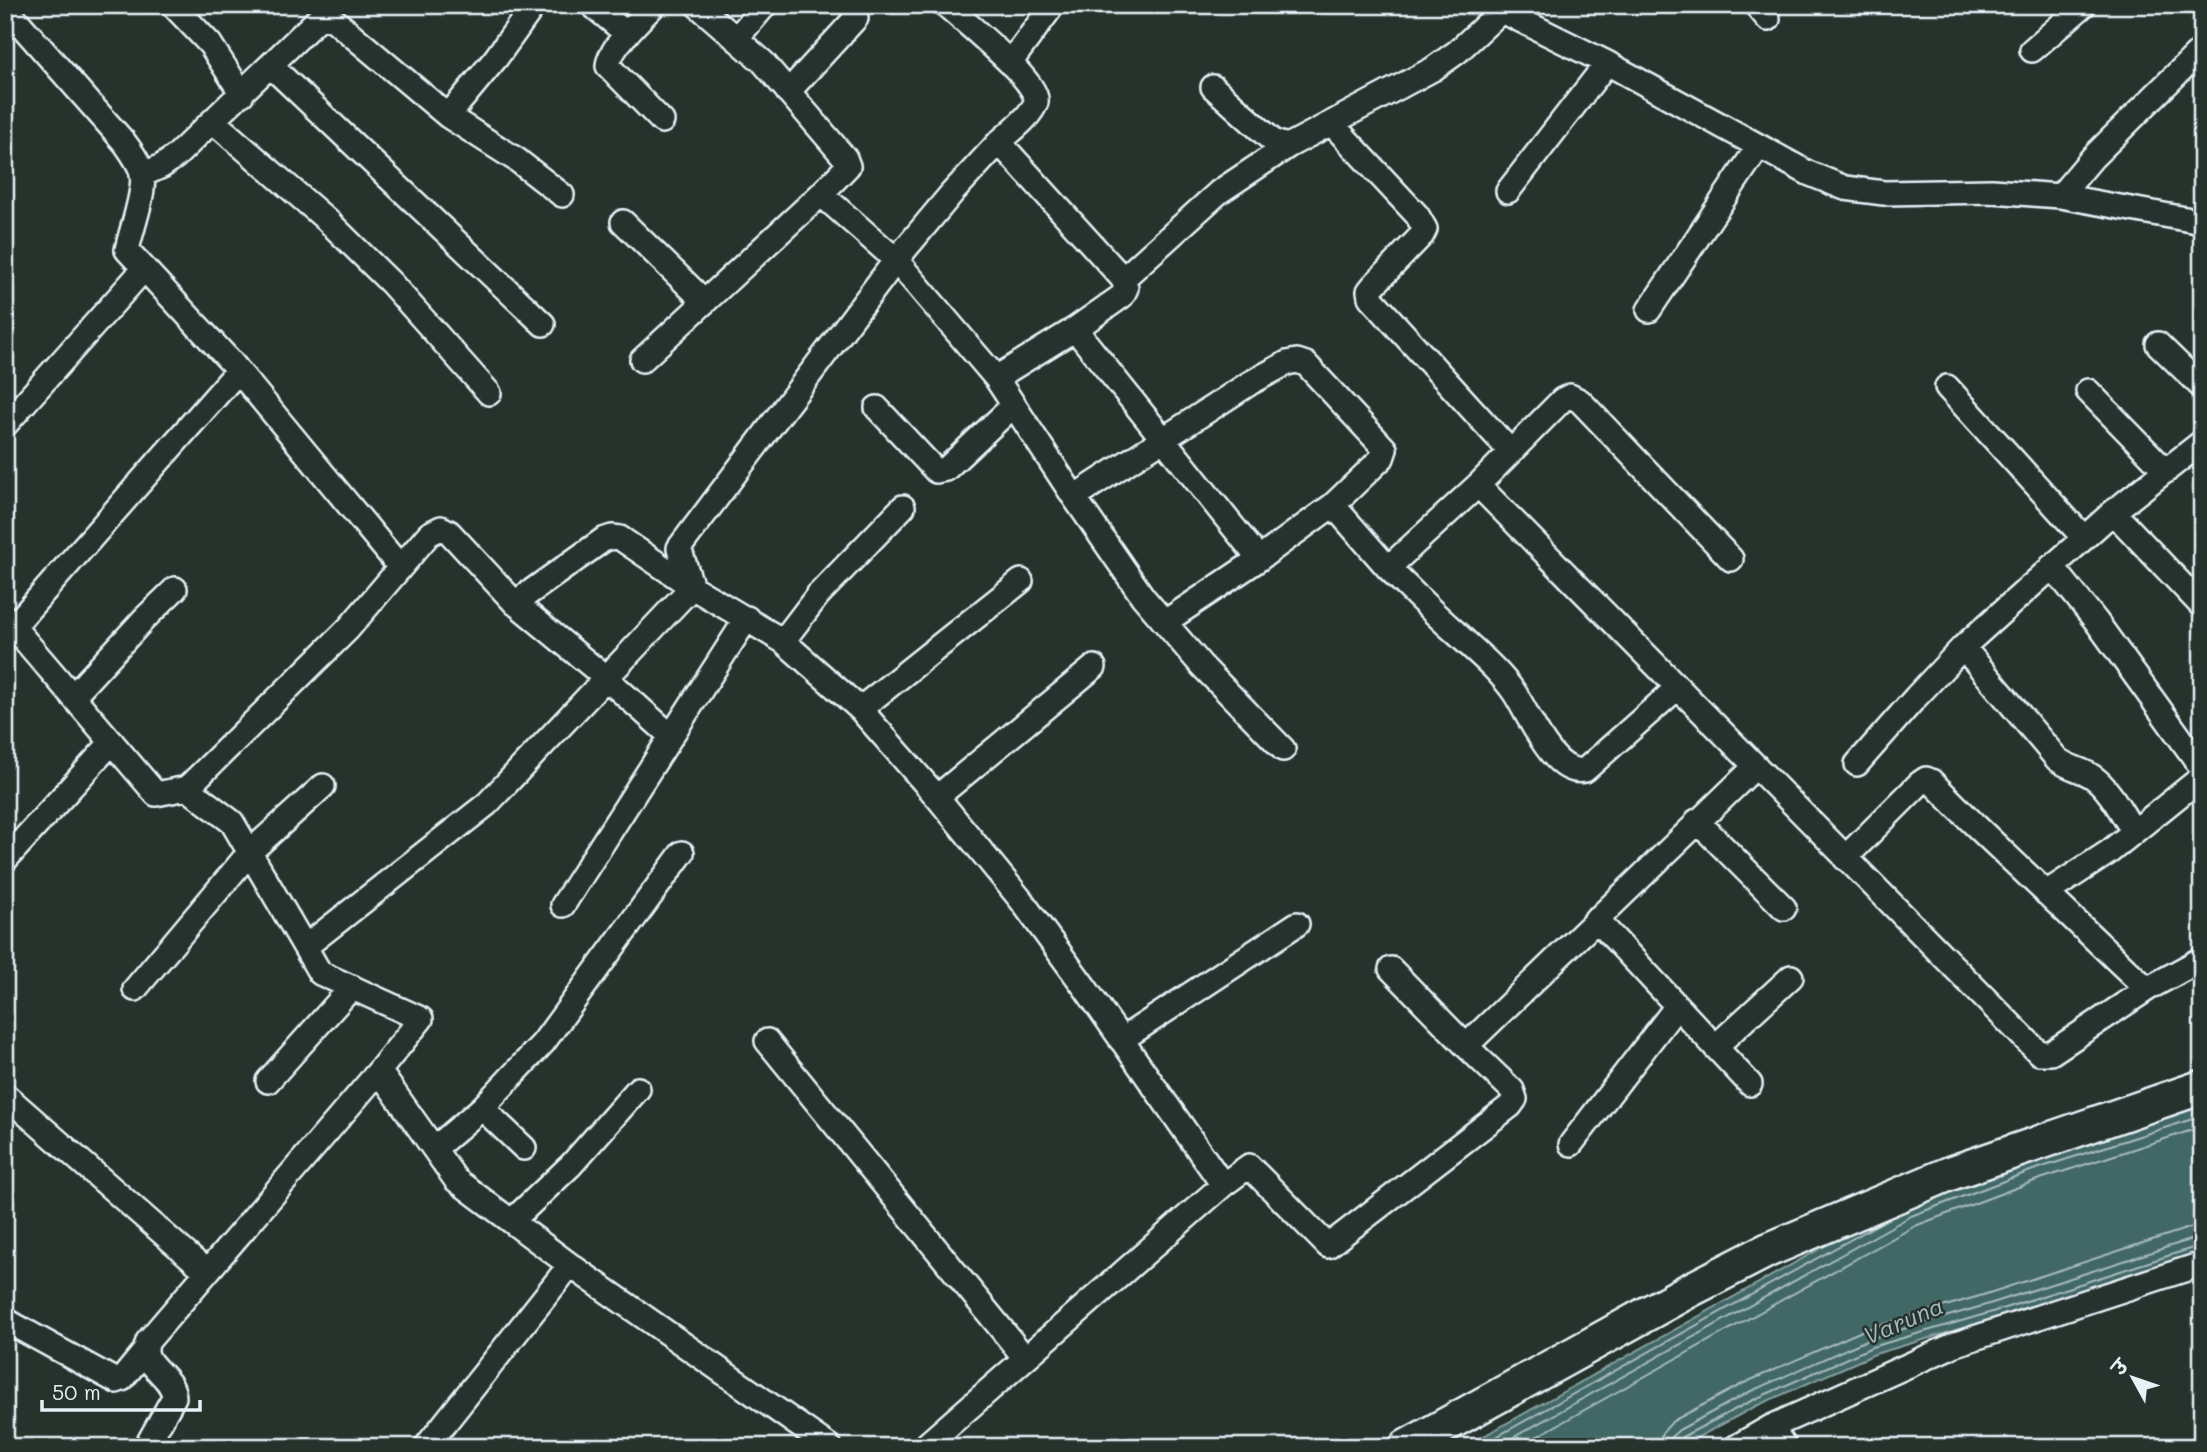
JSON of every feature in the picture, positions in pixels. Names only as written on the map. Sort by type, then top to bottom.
[{"type":"street","points":[[173,5],[210,44],[242,94]]},
{"type":"street","points":[[448,116],[496,58],[534,5]]},
{"type":"street","points":[[592,5],[627,34]]},
{"type":"street","points":[[654,5],[627,34],[608,61],[608,66],[662,121]]},
{"type":"street","points":[[642,360],[848,166],[848,162],[763,62],[697,5]]},
{"type":"street","points":[[736,39],[765,5]]},
{"type":"street","points":[[692,587],[679,548],[896,260],[952,193],[1036,103],[1036,93],[1031,84],[946,5]]},
{"type":"street","points":[[1010,63],[1053,5]]},
{"type":"street","points":[[2032,50],[2084,5]]},
{"type":"street","points":[[5,7],[125,144],[142,174],[142,187],[127,250],[238,371],[400,567]]},
{"type":"street","points":[[1123,279],[1219,192],[1288,146],[1433,69],[1457,52],[1495,8],[1607,63],[1808,173],[1845,188],[1884,193],[1992,191],[2060,196],[2202,222]]},
{"type":"street","points":[[142,174],[176,156],[318,19],[326,17],[334,20],[448,116],[517,160],[562,195]]},
{"type":"street","points":[[788,92],[856,19]]},
{"type":"street","points":[[2060,196],[2093,157],[2202,49]]},
{"type":"street","points":[[1508,191],[1607,63]]},
{"type":"street","points":[[271,66],[544,324]]},
{"type":"street","points":[[1213,87],[1274,142],[1288,146]]},
{"type":"street","points":[[214,122],[346,239],[391,283],[489,393]]},
{"type":"street","points":[[1332,124],[1417,215],[1425,229],[1373,286],[1369,291],[1370,297],[1510,451]]},
{"type":"street","points":[[996,378],[1075,329],[1122,296],[1126,288],[1123,279],[999,142]]},
{"type":"street","points":[[1649,310],[1759,146]]},
{"type":"street","points":[[821,194],[896,260],[996,378],[1143,597],[1202,666],[1283,749]]},
{"type":"street","points":[[623,222],[705,302]]},
{"type":"street","points":[[5,425],[144,270]]},
{"type":"street","points":[[1075,329],[1161,440],[1259,559]]},
{"type":"street","points":[[2158,344],[2202,387]]},
{"type":"street","points":[[1074,497],[1287,363],[1297,361],[1306,364],[1385,449],[1382,458],[1333,505],[1165,622]]},
{"type":"street","points":[[238,371],[9,622],[156,794],[187,788],[348,629],[436,529],[445,529],[515,603],[671,736]]},
{"type":"street","points":[[1947,387],[2084,538]]},
{"type":"street","points":[[2088,391],[2166,471]]},
{"type":"street","points":[[1388,568],[1478,485],[1562,400],[1570,396],[1580,401],[1731,559]]},
{"type":"street","points":[[877,408],[936,471],[946,469],[1014,405]]},
{"type":"street","points":[[1857,764],[1963,647],[2113,512],[2202,442]]},
{"type":"street","points":[[1478,485],[2039,1053],[2051,1053],[2147,989],[2202,959]]},
{"type":"street","points":[[1333,505],[1388,568],[1498,672],[1515,694],[1536,731],[1567,768],[1576,772],[1586,770],[1677,688]]},
{"type":"street","points":[[783,641],[818,594],[903,507]]},
{"type":"street","points":[[2113,512],[2202,606]]},
{"type":"street","points":[[515,603],[603,540],[621,538],[692,587],[783,641],[860,709],[937,797],[1021,900],[1223,1185]]},
{"type":"street","points":[[2052,566],[2096,621],[2202,768]]},
{"type":"street","points":[[860,709],[1021,581]]},
{"type":"street","points":[[305,947],[487,804],[692,587]]},
{"type":"street","points":[[73,696],[175,589]]},
{"type":"street","points":[[563,905],[747,618]]},
{"type":"street","points":[[1963,647],[2057,760],[2093,777],[2103,786],[2134,832]]},
{"type":"street","points":[[937,797],[1094,667]]},
{"type":"street","points":[[5,860],[112,742]]},
{"type":"street","points":[[1466,1046],[1756,766]]},
{"type":"street","points":[[2046,893],[2109,852],[2202,777]]},
{"type":"street","points":[[1845,858],[1926,779],[1936,785],[2147,989]]},
{"type":"street","points":[[135,989],[250,852],[323,786]]},
{"type":"street","points":[[5,1320],[116,1381],[122,1379],[145,1351],[148,1341],[206,1271],[421,1019],[320,973],[232,822],[187,788]]},
{"type":"street","points":[[1698,821],[1784,908]]},
{"type":"street","points":[[434,1149],[482,1108],[543,1043],[682,853]]},
{"type":"street","points":[[1596,919],[1750,1084]]},
{"type":"street","points":[[1121,1040],[1297,924]]},
{"type":"street","points":[[924,1447],[1223,1185],[1249,1166],[1328,1246],[1510,1107],[1515,1099],[1512,1090],[1391,969]]},
{"type":"street","points":[[1715,1047],[1791,977]]},
{"type":"street","points":[[268,1081],[352,987]]},
{"type":"street","points":[[1571,1144],[1677,1006]]},
{"type":"street","points":[[767,1041],[1025,1358]]},
{"type":"street","points":[[379,1071],[456,1180],[570,1265],[830,1447]]},
{"type":"street","points":[[1406,1447],[1664,1304],[1768,1250],[1951,1173],[2202,1087]]},
{"type":"street","points":[[512,1221],[572,1165],[638,1089]]},
{"type":"street","points":[[5,1095],[206,1271]]},
{"type":"street","points":[[482,1108],[524,1148]]},
{"type":"street","points":[[1736,1447],[1771,1427],[1956,1344],[2202,1264]]},
{"type":"street","points":[[426,1447],[570,1265]]},
{"type":"street","points":[[145,1351],[152,1364],[171,1384],[174,1397],[146,1447]]},
{"type":"street","points":[[1771,1427],[1785,1447]]},
{"type":"water","name":"Varuna","points":[[2202,1100],[2202,1251],[1991,1320],[1875,1354],[1756,1406],[1680,1447],[1464,1447],[1904,1202]]}]
